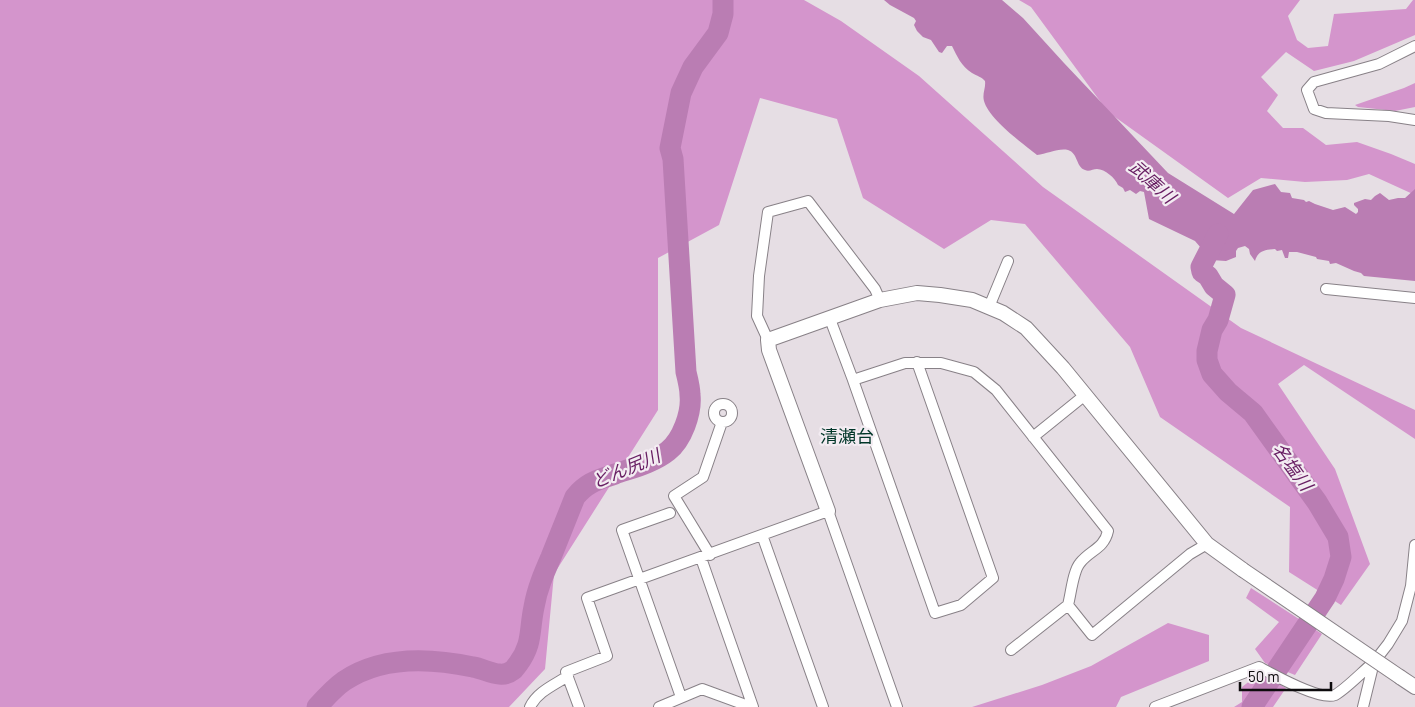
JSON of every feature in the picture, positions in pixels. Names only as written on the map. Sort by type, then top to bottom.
[{"type":"street","points":[[1413,119],[1326,113],[1314,109],[1308,90],[1314,82],[1380,64],[1415,46]]},
{"type":"street","points":[[880,300],[875,289],[808,201],[768,212],[759,276],[757,316],[768,340],[769,350],[897,707]]},
{"type":"street","points":[[989,307],[1008,261]]},
{"type":"street","points":[[1326,289],[1415,298]]},
{"type":"street","points":[[768,340],[880,300],[918,293],[972,300],[1002,313],[1026,328],[1063,368],[1207,544],[1415,686]]},
{"type":"street","points":[[830,318],[935,614],[961,606],[993,578],[917,362]]},
{"type":"street","points":[[853,380],[905,363],[917,362],[941,363],[974,372],[996,390],[1108,532],[1106,541],[1079,563],[1068,604],[1011,650]]},
{"type":"street","points":[[1033,437],[1085,395]]},
{"type":"street","points":[[722,422],[703,477],[674,496],[705,556],[752,707]]},
{"type":"street","points":[[578,707],[566,672],[607,656],[587,598],[828,511]]},
{"type":"street","points":[[670,513],[622,530],[681,698]]},
{"type":"street","points":[[762,535],[823,707]]},
{"type":"street","points":[[1068,604],[1092,635],[1190,554],[1207,544]]},
{"type":"street","points":[[1155,707],[1259,668],[1322,696],[1333,696],[1374,662],[1402,621],[1411,586],[1415,545]]},
{"type":"street","points":[[1363,707],[1374,662]]},
{"type":"street","points":[[530,707],[540,694],[568,676]]},
{"type":"street","points":[[659,707],[702,689],[752,707]]},
{"type":"shaded area","points":[[0,0],[804,0],[841,21],[919,76],[1043,187],[1241,328],[1415,410],[1415,439],[1304,365],[1278,384],[1335,469],[1370,564],[1341,605],[1289,572],[1290,507],[1160,417],[1130,347],[1025,224],[991,220],[944,249],[863,198],[837,119],[760,98],[719,225],[658,258],[658,410],[554,574],[545,669],[509,707],[0,707]]},
{"type":"shaded area","points":[[1019,0],[1300,0],[1288,16],[1297,40],[1308,48],[1328,46],[1334,14],[1406,9],[1415,0],[1415,35],[1354,61],[1314,71],[1286,52],[1261,77],[1278,95],[1267,111],[1283,128],[1303,128],[1326,145],[1357,142],[1415,164],[1415,195],[1369,174],[1347,180],[1305,182],[1261,178],[1228,198],[1108,112],[1031,7]]},
{"type":"shaded area","points":[[1415,83],[1415,107],[1395,111],[1358,107],[1355,105],[1404,88]]},
{"type":"shaded area","points":[[1251,588],[1322,634],[1295,675],[1265,663],[1255,649],[1279,622],[1246,598]]},
{"type":"shaded area","points":[[1168,623],[1209,635],[1209,661],[1121,697],[1116,707],[972,707],[1042,685],[1091,666]]},
{"type":"shaded area","points":[[1260,673],[1286,688],[1273,707],[1234,707],[1242,702],[1242,687]]},
{"type":"water","name":"武庫川","points":[[884,0],[1002,0],[1023,18],[1168,173],[1234,214],[1253,190],[1275,184],[1281,192],[1290,193],[1292,198],[1306,202],[1309,201],[1333,210],[1345,207],[1356,214],[1358,209],[1354,203],[1365,199],[1371,200],[1380,193],[1389,200],[1405,198],[1415,189],[1415,281],[1364,276],[1336,263],[1330,264],[1329,261],[1297,252],[1289,252],[1288,258],[1285,258],[1282,250],[1277,251],[1275,249],[1260,253],[1255,261],[1249,249],[1245,246],[1238,248],[1236,257],[1226,261],[1208,261],[1204,259],[1201,248],[1195,241],[1149,219],[1144,192],[1140,191],[1136,194],[1130,190],[1125,192],[1106,172],[1100,169],[1085,170],[1080,166],[1074,154],[1068,150],[1037,155],[1023,144],[992,115],[984,101],[985,81],[965,67],[952,46],[947,46],[942,53],[939,52],[931,40],[923,37],[917,31],[914,25],[916,21],[914,18]]},
{"type":"waterway","name":"どん尻川","points":[[317,707],[344,681],[358,673],[390,663],[407,661],[440,662],[473,667],[498,674],[514,670],[526,650],[539,587],[575,497],[593,482],[656,459],[668,451],[678,440],[688,418],[690,392],[686,372],[673,159],[670,148],[681,93],[693,67],[718,33],[723,14],[723,0]]},
{"type":"waterway","name":"名塩川","points":[[1218,234],[1201,267],[1202,272],[1225,295],[1218,320],[1212,330],[1207,351],[1207,360],[1212,374],[1228,392],[1253,413],[1317,502],[1338,537],[1341,557],[1325,598],[1252,707]]},
{"type":"district","name":"清瀬台","points":[[847,437]]}]
